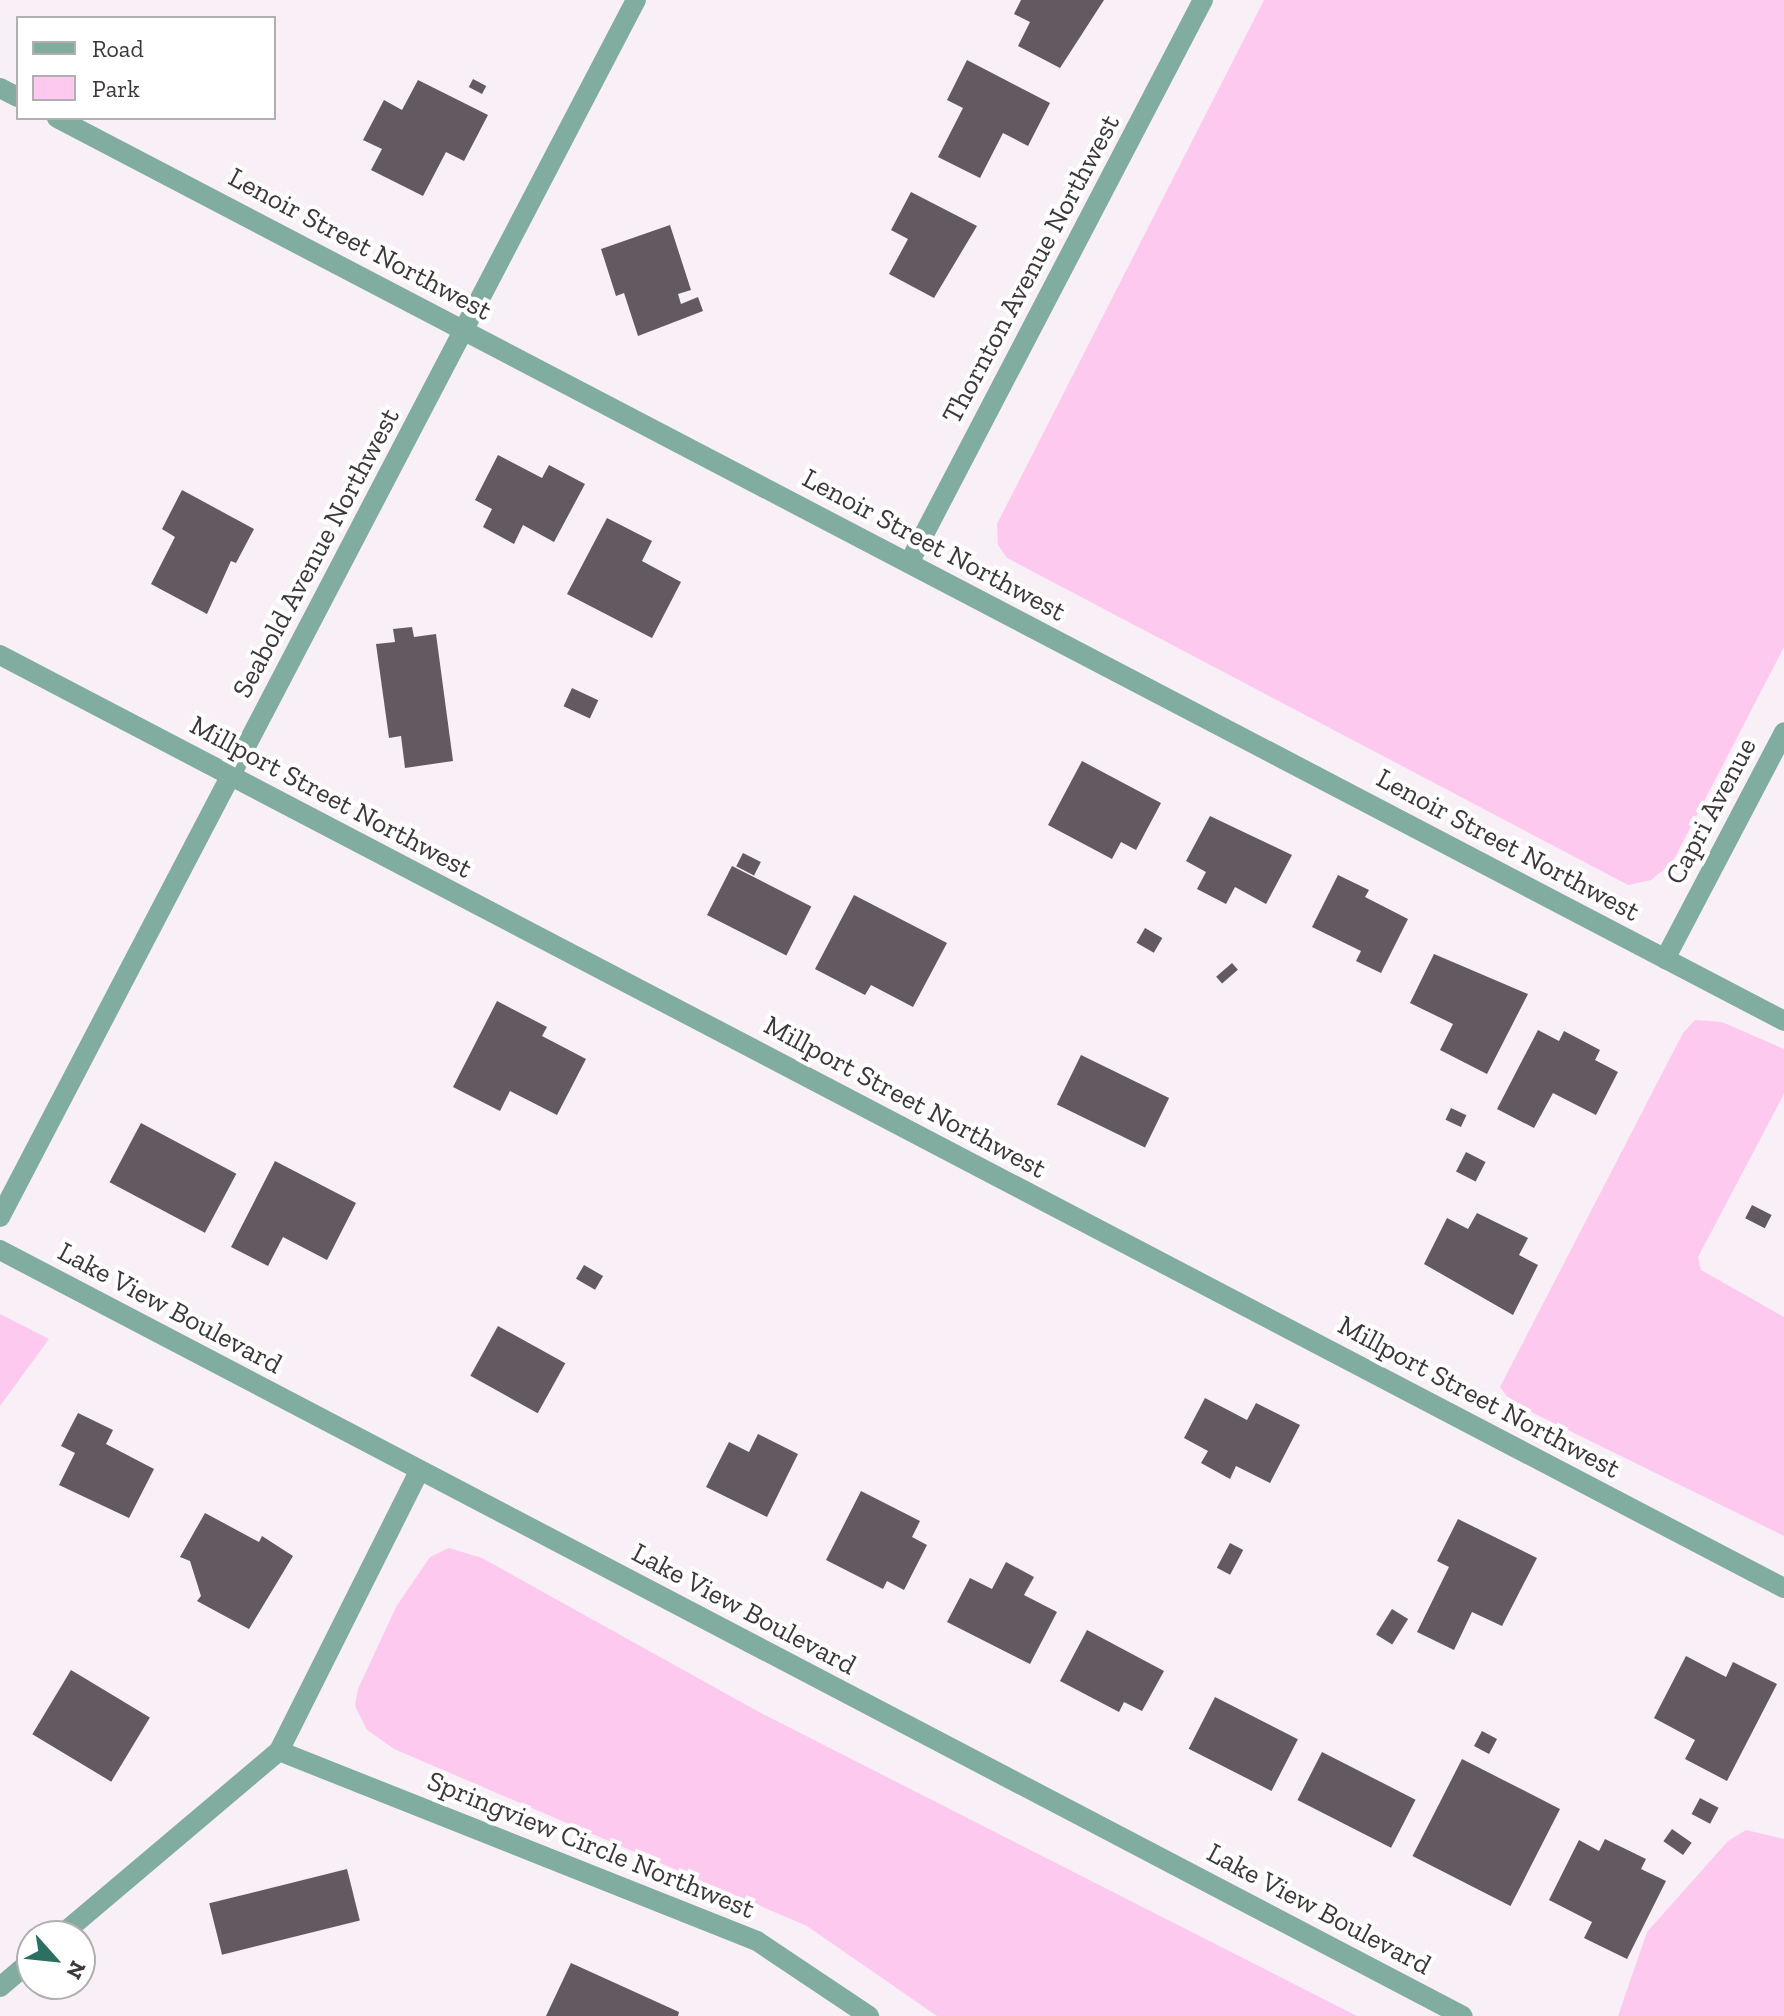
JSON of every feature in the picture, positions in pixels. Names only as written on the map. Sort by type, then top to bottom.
[{"type":"street","name":"Seabold Avenue Northwest","points":[[0,1217],[636,0]]},
{"type":"street","name":"Thornton Avenue Northwest","points":[[909,563],[1203,0]]},
{"type":"street","name":"Lenoir Street Northwest","points":[[61,120],[1784,1021]]},
{"type":"street","name":"Millport Street Northwest","points":[[0,655],[1784,1588]]},
{"type":"street","name":"Capri Avenue","points":[[1665,959],[1784,732]]},
{"type":"street","name":"Lake View Boulevard","points":[[0,1250],[1463,2016]]},
{"type":"street","points":[[79,1920],[279,1751],[420,1470]]},
{"type":"street","name":"Springview Circle Northwest","points":[[279,1751],[757,1941],[869,2016]]},
{"type":"street","points":[[0,1987],[16,1974]]},
{"type":"green space","points":[[1264,0],[1784,0],[1784,647],[1672,863],[1651,880],[1628,885],[1007,558],[998,545],[997,524]]},
{"type":"green space","points":[[1695,1020],[1722,1022],[1784,1049],[1784,1094],[1698,1257],[1701,1270],[1784,1317],[1784,1536],[1511,1402],[1500,1387],[1683,1033]]},
{"type":"green space","points":[[0,1314],[49,1339],[0,1406]]},
{"type":"green space","points":[[449,1548],[482,1558],[759,1712],[1357,2016],[937,2016],[807,1926],[394,1749],[367,1730],[355,1706],[358,1689],[396,1607],[430,1557]]},
{"type":"green space","points":[[1746,1830],[1784,1839],[1784,2016],[1618,2016],[1647,1932],[1728,1841]]},
{"type":"building","points":[[1021,0],[1104,0],[1060,68],[1018,46],[1030,22],[1014,14]]},
{"type":"building","points":[[967,60],[1050,103],[1028,146],[1003,133],[980,178],[938,157],[963,108],[947,100]]},
{"type":"building","points":[[473,79],[486,86],[482,94],[469,87]]},
{"type":"building","points":[[418,80],[488,115],[464,161],[446,152],[423,196],[371,170],[382,149],[363,140],[384,100],[402,110]]},
{"type":"building","points":[[911,192],[977,226],[934,298],[889,274],[908,239],[891,230]]},
{"type":"building","points":[[670,225],[691,290],[678,294],[681,304],[698,297],[703,311],[638,336],[624,293],[616,296],[601,249]]},
{"type":"building","points":[[498,455],[542,478],[549,465],[585,484],[554,542],[523,525],[514,544],[483,527],[492,509],[475,500]]},
{"type":"building","points":[[182,490],[254,529],[236,563],[231,561],[207,614],[151,584],[175,537],[162,529]]},
{"type":"building","points":[[607,518],[652,541],[642,561],[681,582],[652,638],[567,594]]},
{"type":"building","points":[[412,627],[414,637],[436,634],[453,761],[405,768],[401,736],[389,738],[376,644],[395,642],[393,629]]},
{"type":"building","points":[[572,688],[598,700],[590,718],[564,706]]},
{"type":"building","points":[[1082,761],[1161,803],[1136,850],[1121,842],[1112,859],[1048,825]]},
{"type":"building","points":[[1210,816],[1292,855],[1266,904],[1235,887],[1226,904],[1197,889],[1206,872],[1186,861]]},
{"type":"building","points":[[743,853],[761,862],[754,875],[736,866]]},
{"type":"building","points":[[732,866],[811,906],[786,955],[707,915]]},
{"type":"building","points":[[1338,875],[1369,890],[1365,897],[1408,919],[1381,973],[1356,961],[1361,951],[1312,927]]},
{"type":"building","points":[[854,895],[947,943],[913,1007],[871,985],[865,995],[815,969]]},
{"type":"building","points":[[1145,928],[1162,938],[1154,953],[1136,943]]},
{"type":"building","points":[[1434,954],[1528,994],[1487,1074],[1440,1050],[1453,1024],[1410,1003]]},
{"type":"building","points":[[1232,963],[1238,970],[1222,984],[1216,977]]},
{"type":"building","points":[[497,1001],[547,1027],[542,1036],[586,1059],[557,1115],[510,1091],[500,1111],[453,1087]]},
{"type":"building","points":[[1538,1030],[1559,1041],[1564,1031],[1600,1050],[1595,1060],[1618,1072],[1596,1115],[1553,1093],[1534,1128],[1497,1109]]},
{"type":"building","points":[[1081,1055],[1169,1098],[1145,1147],[1057,1104]]},
{"type":"building","points":[[1451,1108],[1466,1115],[1461,1127],[1446,1120]]},
{"type":"building","points":[[141,1123],[236,1174],[205,1233],[110,1182]]},
{"type":"building","points":[[1466,1152],[1486,1162],[1476,1182],[1456,1172]]},
{"type":"building","points":[[275,1161],[356,1203],[327,1260],[283,1237],[268,1266],[231,1247]]},
{"type":"building","points":[[1752,1205],[1772,1215],[1765,1228],[1745,1218]]},
{"type":"building","points":[[1477,1213],[1528,1238],[1519,1255],[1538,1265],[1513,1315],[1424,1264],[1447,1218],[1468,1229]]},
{"type":"building","points":[[584,1265],[603,1276],[595,1290],[576,1279]]},
{"type":"building","points":[[498,1326],[565,1363],[538,1413],[470,1376]]},
{"type":"building","points":[[1205,1398],[1247,1420],[1256,1403],[1300,1425],[1270,1483],[1236,1466],[1230,1479],[1201,1463],[1208,1451],[1184,1438]]},
{"type":"building","points":[[78,1413],[113,1430],[106,1444],[154,1469],[129,1518],[59,1485],[75,1453],[61,1446]]},
{"type":"building","points":[[758,1434],[798,1454],[767,1517],[706,1487],[729,1442],[749,1452]]},
{"type":"building","points":[[861,1491],[920,1521],[912,1537],[927,1545],[904,1590],[887,1581],[883,1589],[826,1560]]},
{"type":"building","points":[[205,1513],[259,1542],[262,1536],[293,1556],[249,1629],[197,1601],[201,1596],[190,1561],[180,1557]]},
{"type":"building","points":[[1458,1519],[1537,1558],[1502,1626],[1472,1612],[1454,1650],[1417,1632],[1449,1567],[1437,1561]]},
{"type":"building","points":[[1230,1543],[1243,1550],[1230,1575],[1217,1568]]},
{"type":"building","points":[[1006,1562],[1034,1577],[1024,1595],[1057,1612],[1030,1664],[947,1622],[970,1578],[992,1589]]},
{"type":"building","points":[[1392,1609],[1408,1619],[1392,1645],[1376,1634]]},
{"type":"building","points":[[1087,1630],[1164,1671],[1142,1711],[1124,1702],[1119,1712],[1060,1681]]},
{"type":"building","points":[[1686,1656],[1726,1677],[1733,1662],[1777,1684],[1727,1781],[1685,1759],[1695,1740],[1654,1718]]},
{"type":"building","points":[[71,1670],[150,1717],[111,1782],[32,1734]]},
{"type":"building","points":[[1215,1697],[1298,1739],[1272,1791],[1189,1749]]},
{"type":"building","points":[[1482,1731],[1497,1739],[1489,1754],[1474,1746]]},
{"type":"building","points":[[1322,1752],[1416,1800],[1391,1848],[1297,1800]]},
{"type":"building","points":[[1462,1759],[1560,1809],[1511,1906],[1413,1856]]},
{"type":"building","points":[[1700,1798],[1719,1808],[1710,1824],[1692,1814]]},
{"type":"building","points":[[1672,1829],[1692,1843],[1683,1855],[1663,1841]]},
{"type":"building","points":[[1605,1839],[1646,1859],[1641,1869],[1666,1881],[1627,1959],[1584,1938],[1592,1922],[1549,1900],[1579,1840],[1599,1851]]},
{"type":"building","points":[[347,1869],[360,1920],[222,1955],[209,1903]]},
{"type":"building","points":[[571,1963],[679,2012],[678,2016],[546,2016]]}]
